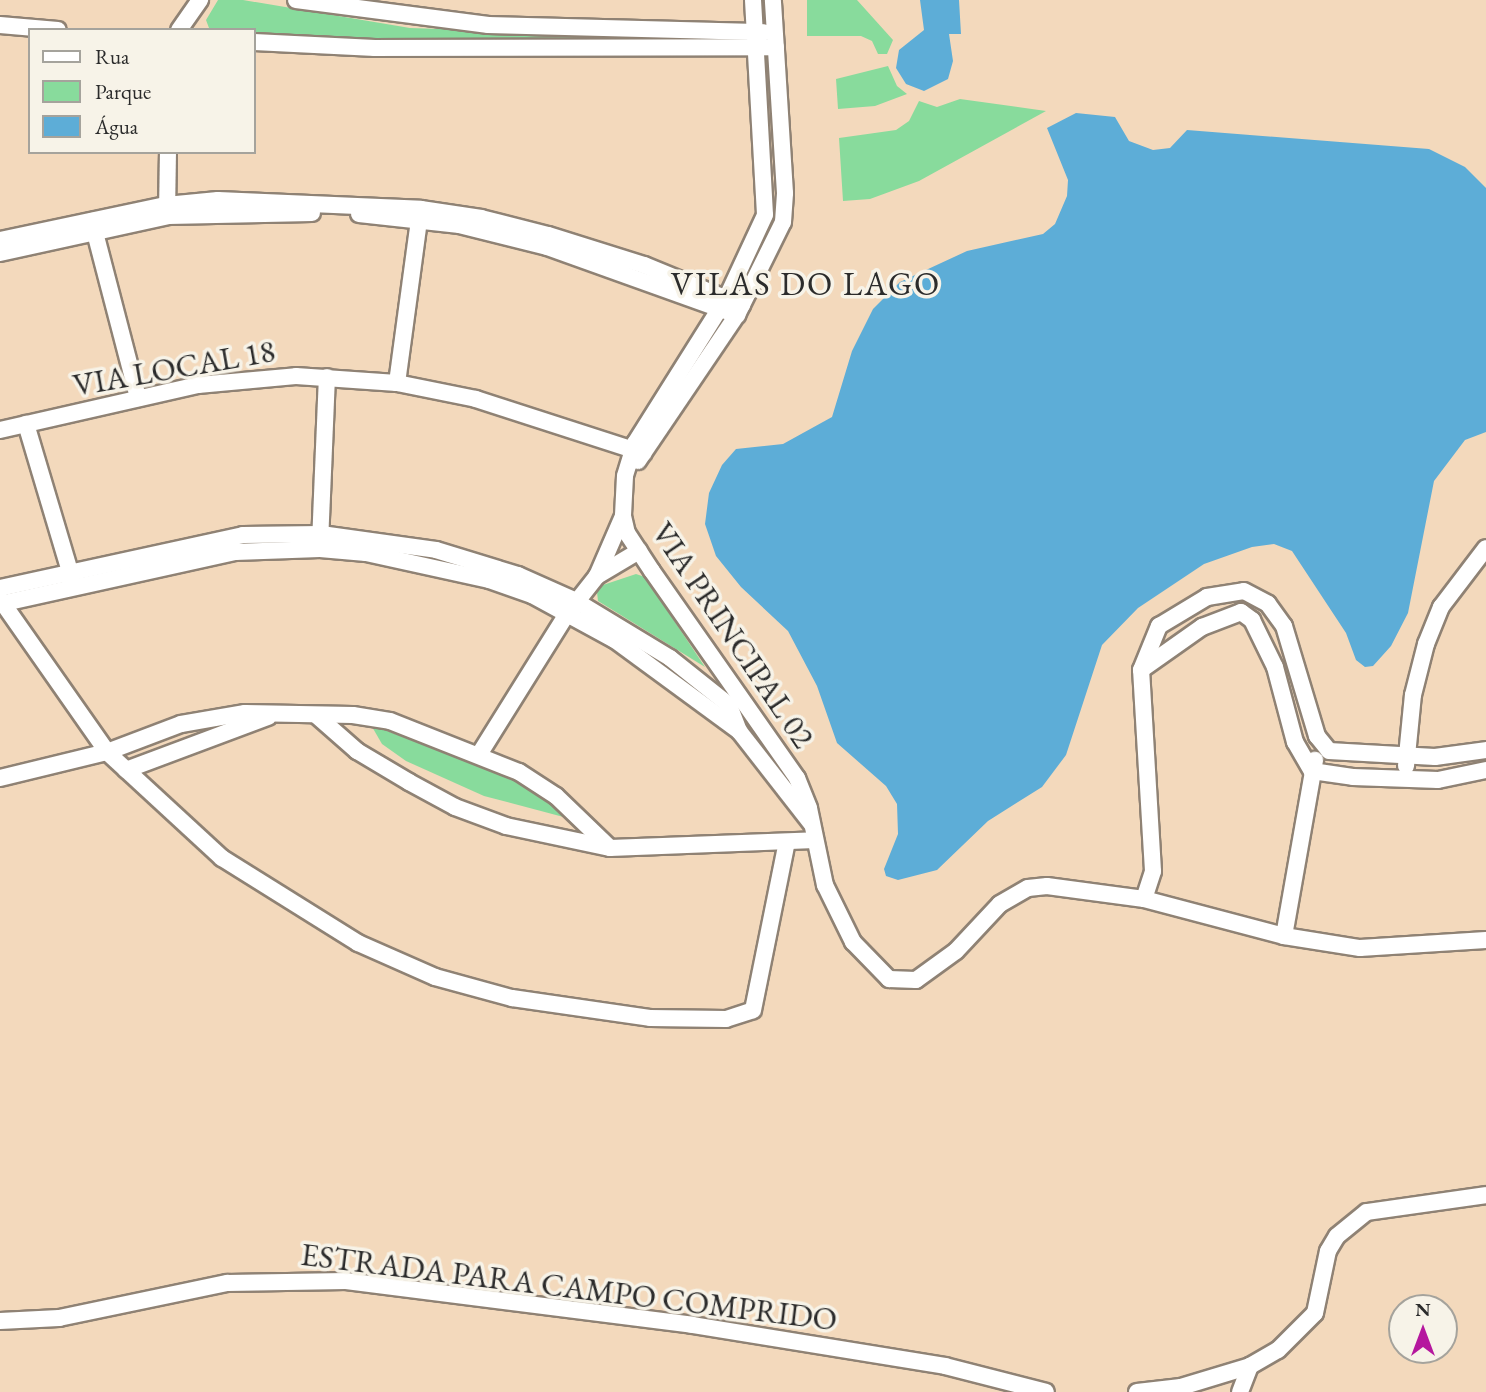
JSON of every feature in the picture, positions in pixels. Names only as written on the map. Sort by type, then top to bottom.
[{"type":"street","points":[[296,0],[488,25],[631,28],[755,39]]},
{"type":"street","name":"VIA PRINCIPAL 02","points":[[732,306],[765,215],[753,0]]},
{"type":"street","name":"VIA PRINCIPAL 02","points":[[773,0],[786,209],[732,306],[638,451],[625,476],[623,516],[639,551],[797,778],[811,823],[825,885],[853,942],[878,971],[902,982],[932,972],[1000,904],[1028,888],[1144,899],[1284,936],[1360,948],[1486,940]]},
{"type":"street","points":[[180,28],[196,7]]},
{"type":"street","points":[[0,25],[35,28]]},
{"type":"street","points":[[629,46],[631,28]]},
{"type":"street","points":[[256,43],[375,48],[629,46],[776,39]]},
{"type":"street","points":[[167,211],[168,154]]},
{"type":"street","points":[[0,240],[167,211],[481,218],[548,235],[732,306]]},
{"type":"street","points":[[397,383],[420,216]]},
{"type":"street","points":[[0,253],[92,225]]},
{"type":"street","points":[[92,225],[138,398]]},
{"type":"street","points":[[320,542],[327,377]]},
{"type":"street","name":"VIA LOCAL 18","points":[[0,430],[138,398],[249,379],[327,377],[397,383],[476,399],[638,451]]},
{"type":"street","points":[[26,424],[72,577]]},
{"type":"street","points":[[480,753],[571,607],[597,576],[623,516]]},
{"type":"street","points":[[787,842],[753,1010],[726,1019],[624,1016],[512,998],[435,977],[358,943],[222,858],[107,752],[1,598],[72,577],[234,552],[320,542],[423,563],[489,580],[571,607],[660,670],[739,731],[811,823]]},
{"type":"street","points":[[1406,779],[1413,695],[1426,643],[1441,607],[1486,548]]},
{"type":"street","points":[[597,576],[639,551]]},
{"type":"street","points":[[1144,899],[1153,871],[1141,670],[1159,626],[1207,597],[1244,591],[1268,604],[1284,626],[1320,745],[1312,771],[1284,936]]},
{"type":"street","points":[[1252,620],[1268,604]]},
{"type":"street","points":[[1141,670],[1202,627],[1235,612],[1252,620],[1275,667],[1295,742],[1312,771]]},
{"type":"street","points":[[0,778],[107,752],[181,724],[245,713],[390,721],[480,753],[556,796],[610,848]]},
{"type":"street","points":[[126,770],[276,714]]},
{"type":"street","points":[[316,715],[357,751],[455,807],[506,825],[610,848],[815,840]]},
{"type":"street","points":[[1320,745],[1346,755],[1407,757],[1486,750]]},
{"type":"street","points":[[1312,771],[1438,780],[1486,771]]},
{"type":"street","points":[[1137,1392],[1181,1387],[1250,1366],[1278,1350],[1315,1313],[1328,1251],[1349,1224],[1387,1206],[1486,1195]]},
{"type":"street","name":"ESTRADA PARA CAMPO COMPRIDO","points":[[0,1321],[60,1318],[226,1283],[346,1281],[720,1329],[945,1366],[1046,1392]]},
{"type":"street","points":[[1240,1392],[1250,1366]]},
{"type":"green space","points":[[218,0],[243,0],[410,28],[619,35],[619,40],[388,40],[256,32],[256,28],[209,28],[206,20]]},
{"type":"green space","points":[[807,0],[857,0],[893,40],[887,54],[878,54],[872,41],[861,36],[807,36]]},
{"type":"green space","points":[[888,66],[897,86],[907,94],[875,106],[838,109],[836,79]]},
{"type":"green space","points":[[960,99],[1046,111],[919,181],[870,199],[843,201],[839,138],[896,130],[909,121],[919,101],[937,107]]},
{"type":"green space","points":[[636,574],[645,577],[705,667],[598,601],[597,592],[603,585]]},
{"type":"green space","points":[[371,725],[519,780],[571,819],[484,796],[406,761],[382,744]]},
{"type":"water","points":[[920,0],[959,0],[961,34],[949,34],[953,61],[948,79],[924,91],[906,84],[896,68],[899,50],[924,30]]},
{"type":"water","points":[[1076,113],[1115,117],[1129,141],[1153,150],[1170,148],[1187,130],[1429,149],[1465,167],[1486,188],[1486,432],[1465,440],[1434,481],[1408,613],[1391,646],[1373,666],[1365,667],[1356,660],[1346,633],[1292,551],[1274,544],[1252,547],[1204,564],[1138,608],[1102,645],[1066,755],[1042,787],[988,821],[937,870],[898,880],[886,876],[884,869],[898,834],[897,804],[886,786],[837,743],[817,686],[788,631],[741,587],[716,556],[705,524],[709,493],[722,465],[736,449],[783,444],[832,417],[852,351],[873,309],[900,282],[967,251],[1043,234],[1055,224],[1067,196],[1068,180],[1047,128]]},
{"type":"district","name":"VILAS DO LAGO","points":[[806,284]]}]
